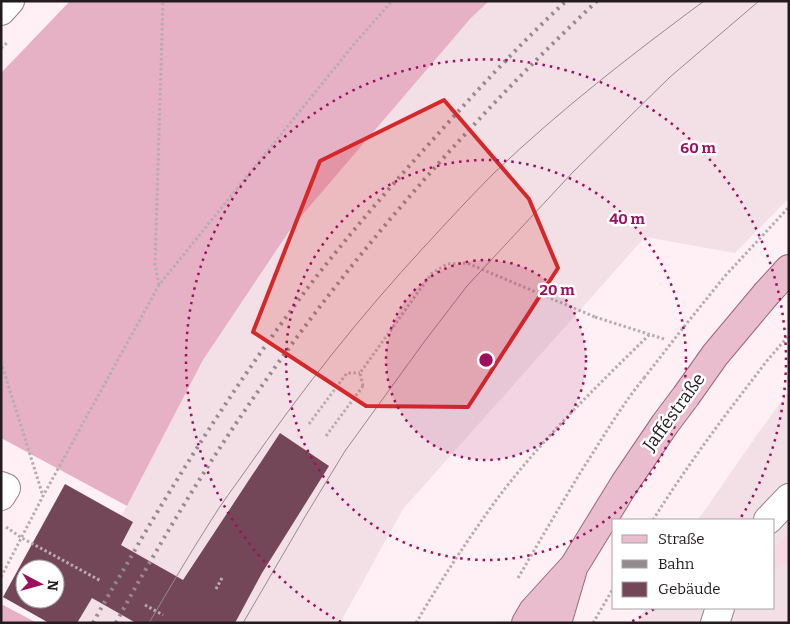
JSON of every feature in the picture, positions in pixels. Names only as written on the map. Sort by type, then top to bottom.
[{"type":"main road","name":"Jafféstraße","points":[[526,623],[533,611],[574,566],[624,483],[715,355],[789,268]]},
{"type":"main road","name":"Jafféstraße","points":[[557,623],[574,566]]},
{"type":"street","points":[[1,11],[10,1]]},
{"type":"street","points":[[1,486],[6,488],[1,496]]},
{"type":"street","points":[[769,519],[789,498]]},
{"type":"street","points":[[715,623],[720,609]]},
{"type":"path","points":[[159,285],[154,265],[163,1]]},
{"type":"path","points":[[1,577],[43,496],[159,285],[355,43],[392,1]]},
{"type":"path","points":[[517,580],[596,448],[644,378],[725,276],[789,207]]},
{"type":"path","points":[[326,436],[363,386],[360,373],[432,274],[447,264],[467,263],[596,317],[664,339]]},
{"type":"path","points":[[416,623],[463,547],[498,498],[538,449],[585,398],[648,335]]},
{"type":"path","points":[[654,519],[726,413],[789,335]]},
{"type":"path","points":[[1,362],[43,496]]},
{"type":"path","points":[[309,424],[347,373],[360,373]]},
{"type":"path","points":[[1,524],[22,538],[101,581]]},
{"type":"path","points":[[216,589],[223,576]]},
{"type":"path","points":[[593,623],[612,590]]},
{"type":"path","points":[[145,605],[163,615]]},
{"type":"highlighted area","points":[[444,100],[529,199],[558,268],[468,407],[366,406],[253,332],[320,161]]},
{"type":"shaded area","points":[[70,1],[489,1],[471,18],[292,227],[203,360],[127,506],[1,438],[1,73]]},
{"type":"shaded area","points":[[489,1],[789,1],[789,198],[735,253],[645,237],[403,509],[340,623],[57,623],[127,506],[203,360],[292,227],[471,18]]},
{"type":"shaded area","points":[[789,391],[789,623],[637,623],[644,609],[775,609],[775,519],[699,519]]},
{"type":"shaded area","points":[[789,532],[789,561],[775,570],[775,547]]},
{"type":"shaded area","points":[[1,604],[37,623],[1,623]]},
{"type":"building","points":[[280,433],[329,466],[262,573],[235,623],[136,623],[92,598],[77,623],[49,623],[24,609],[65,609],[65,559],[24,559],[65,484],[133,522],[121,545],[183,580]]},
{"type":"building","points":[[15,575],[15,604],[3,597]]},
{"type":"tram line","points":[[149,623],[214,515],[267,441],[332,355],[401,272],[477,190],[520,149],[596,84],[704,1]]},
{"type":"tram line","points":[[243,623],[345,451],[467,286],[573,172],[670,77],[759,1]]},
{"type":"railway","points":[[93,623],[140,541],[204,437],[272,337],[320,272],[407,168],[453,117],[517,49],[566,1]]},
{"type":"railway","points":[[116,623],[203,474],[251,401],[303,329],[413,192],[472,126],[597,1]]}]
